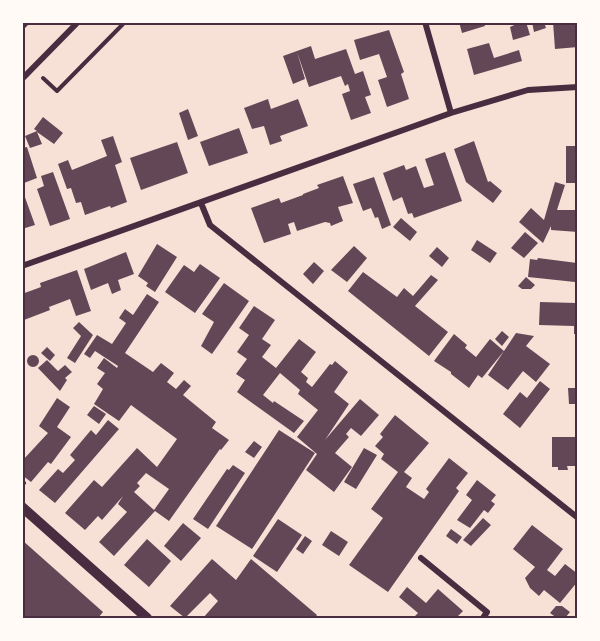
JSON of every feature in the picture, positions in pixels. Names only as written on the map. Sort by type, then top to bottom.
[{"type":"street","points":[[22,79],[78,22]]},
{"type":"street","points":[[425,22],[451,113]]},
{"type":"street","points":[[22,266],[451,113],[528,90],[578,87]]},
{"type":"street","points":[[201,203],[210,225],[578,518]]},
{"type":"street","points":[[22,507],[147,618]]},
{"type":"street","points":[[421,558],[487,612],[483,618]]},
{"type":"path","points":[[22,28],[28,22]]},
{"type":"path","points":[[32,69],[57,91],[125,22]]},
{"type":"building","points":[[459,22],[484,22],[485,26],[462,33]]},
{"type":"building","points":[[526,22],[530,35],[513,40],[510,27]]},
{"type":"building","points":[[532,22],[544,22],[546,28],[534,32]]},
{"type":"building","points":[[553,22],[578,22],[578,47],[555,49]]},
{"type":"building","points":[[389,30],[404,72],[401,74],[409,99],[387,107],[378,80],[387,77],[379,54],[360,60],[354,40]]},
{"type":"building","points":[[489,43],[494,58],[519,50],[522,61],[474,75],[467,49]]},
{"type":"building","points":[[311,46],[315,59],[346,49],[355,74],[363,71],[371,95],[365,97],[371,113],[351,120],[342,94],[350,91],[348,84],[345,86],[341,76],[309,87],[297,52],[305,79],[293,84],[283,56]]},
{"type":"building","points":[[268,99],[271,109],[298,99],[308,126],[280,136],[282,141],[270,145],[264,126],[252,129],[244,108]]},
{"type":"building","points":[[188,109],[198,136],[188,140],[179,113]]},
{"type":"building","points":[[43,117],[63,133],[54,144],[37,132],[42,144],[30,148],[25,136],[37,131],[34,129]]},
{"type":"building","points":[[239,128],[248,153],[209,166],[200,142]]},
{"type":"building","points":[[113,136],[122,162],[115,165],[127,202],[85,215],[81,202],[76,203],[71,188],[67,189],[58,164],[68,160],[72,170],[107,156],[101,140]]},
{"type":"building","points":[[474,141],[488,182],[490,181],[502,191],[493,203],[466,182],[454,149]]},
{"type":"building","points":[[177,142],[188,173],[141,190],[130,158]]},
{"type":"building","points":[[566,146],[578,146],[578,183],[566,183]]},
{"type":"building","points":[[27,147],[37,178],[24,183],[22,148]]},
{"type":"building","points":[[445,152],[462,201],[414,218],[412,213],[408,214],[402,197],[393,201],[383,173],[404,165],[406,170],[416,166],[424,188],[434,185],[425,159]]},
{"type":"building","points":[[53,172],[70,219],[50,226],[37,189],[44,186],[41,176]]},
{"type":"building","points":[[343,176],[353,203],[338,207],[343,221],[331,226],[330,223],[325,222],[297,231],[294,222],[288,224],[291,234],[264,243],[251,208],[279,198],[281,203],[319,188],[317,185]]},
{"type":"building","points":[[374,177],[391,225],[382,229],[378,217],[375,218],[371,208],[363,211],[353,184]]},
{"type":"building","points":[[555,182],[565,185],[557,210],[578,210],[578,232],[551,230],[551,226],[543,243],[519,222],[531,208],[544,220]]},
{"type":"building","points":[[22,189],[35,225],[22,229]]},
{"type":"building","points":[[401,218],[417,232],[410,241],[393,227]]},
{"type":"building","points":[[525,232],[538,243],[524,258],[511,248]]},
{"type":"building","points":[[477,240],[497,253],[490,263],[471,250]]},
{"type":"building","points":[[157,244],[177,257],[155,292],[138,276]]},
{"type":"building","points":[[354,246],[367,258],[347,282],[331,270]]},
{"type":"building","points":[[437,247],[449,258],[442,267],[429,256]]},
{"type":"building","points":[[126,252],[134,274],[118,280],[121,290],[112,294],[108,283],[91,290],[84,269]]},
{"type":"building","points":[[538,258],[577,263],[575,282],[528,277],[530,259],[537,260]]},
{"type":"building","points":[[314,262],[324,271],[313,284],[303,274]]},
{"type":"building","points":[[200,264],[220,278],[195,313],[165,292],[184,265],[194,272]]},
{"type":"building","points":[[77,270],[91,311],[76,316],[70,299],[24,320],[22,294],[41,287],[40,283]]},
{"type":"building","points":[[363,272],[397,297],[404,288],[413,296],[431,275],[438,280],[415,306],[448,332],[429,356],[348,291]]},
{"type":"building","points":[[526,277],[535,285],[531,289],[522,289],[518,286]]},
{"type":"building","points":[[224,283],[249,301],[212,354],[201,346],[214,322],[202,314]]},
{"type":"building","points":[[147,294],[159,302],[125,353],[153,372],[161,363],[174,373],[167,382],[176,389],[184,380],[191,386],[183,395],[216,422],[212,428],[229,440],[220,449],[169,521],[155,511],[114,556],[99,542],[127,512],[118,504],[123,496],[102,520],[98,516],[85,530],[65,513],[94,480],[102,487],[137,448],[157,467],[177,439],[131,405],[119,421],[94,404],[103,389],[97,384],[105,373],[97,368],[104,358],[117,368],[118,366],[95,351],[90,358],[84,354],[97,335],[112,344],[126,323],[119,318],[125,309],[133,315]],"holes":[[[146,473],[169,489],[154,510],[134,492],[140,486],[137,483]]]},
{"type":"building","points":[[540,302],[576,303],[575,321],[578,321],[578,334],[574,334],[574,326],[539,325]]},
{"type":"building","points":[[254,306],[275,320],[262,339],[271,345],[262,357],[276,368],[299,339],[316,352],[301,372],[308,378],[306,382],[312,387],[335,361],[348,372],[334,392],[349,404],[325,440],[360,399],[379,415],[361,436],[351,428],[346,434],[349,437],[335,453],[352,467],[334,492],[306,470],[317,454],[297,437],[318,410],[298,394],[300,390],[280,373],[263,395],[304,421],[294,433],[237,392],[245,380],[236,374],[247,359],[237,352],[249,335],[239,328]]},
{"type":"building","points":[[79,322],[93,335],[75,363],[67,358],[81,336],[73,328]]},
{"type":"building","points":[[502,331],[509,337],[502,346],[495,339]]},
{"type":"building","points":[[516,333],[534,336],[526,346],[550,364],[536,382],[523,371],[508,390],[488,375]]},
{"type":"building","points":[[454,334],[476,357],[490,339],[504,351],[482,378],[478,375],[469,388],[434,361]]},
{"type":"building","points":[[47,347],[55,355],[50,361],[41,353]]},
{"type":"building","points":[[35,355],[39,361],[35,367],[31,367],[27,359]]},
{"type":"building","points":[[47,360],[58,371],[65,365],[72,372],[65,378],[67,380],[60,391],[38,368]]},
{"type":"building","points":[[540,381],[550,389],[520,428],[503,414],[520,392],[527,398]]},
{"type":"building","points":[[568,388],[575,388],[575,404],[569,404]]},
{"type":"building","points":[[57,398],[70,407],[57,427],[71,437],[51,464],[48,462],[31,482],[22,475],[22,461],[48,433],[39,426]]},
{"type":"building","points":[[94,406],[106,414],[99,424],[87,415]]},
{"type":"building","points":[[395,415],[429,443],[404,472],[412,478],[406,487],[424,499],[429,492],[426,489],[449,458],[468,473],[456,488],[459,491],[388,592],[349,565],[383,518],[371,509],[398,472],[381,459],[384,454],[375,446],[383,437],[380,434]]},
{"type":"building","points":[[108,420],[119,429],[55,503],[39,490],[58,469],[63,473],[75,460],[70,455],[91,430],[96,435]]},
{"type":"building","points":[[279,430],[315,453],[252,549],[216,526]]},
{"type":"building","points":[[552,437],[578,437],[578,466],[567,466],[568,470],[558,470],[558,467],[552,467]]},
{"type":"building","points":[[254,441],[262,447],[254,458],[245,452]]},
{"type":"building","points":[[364,448],[377,455],[356,489],[344,482]]},
{"type":"building","points":[[233,465],[245,473],[208,529],[193,519],[227,469],[229,470]]},
{"type":"building","points":[[477,480],[496,495],[491,501],[495,504],[488,513],[484,510],[470,528],[457,520],[472,500],[466,495]]},
{"type":"building","points":[[483,518],[491,525],[471,546],[463,540]]},
{"type":"building","points":[[278,519],[302,535],[277,572],[253,556]]},
{"type":"building","points":[[183,523],[201,538],[181,561],[164,546]]},
{"type":"building","points":[[532,525],[563,549],[547,570],[555,576],[565,564],[578,574],[578,581],[560,603],[544,590],[539,596],[530,588],[525,578],[535,567],[513,549]]},
{"type":"building","points":[[451,529],[462,537],[457,544],[446,536]]},
{"type":"building","points":[[331,531],[348,542],[339,556],[322,545]]},
{"type":"building","points":[[305,536],[312,541],[303,554],[296,549]]},
{"type":"building","points":[[147,539],[171,561],[149,587],[124,565]]},
{"type":"building","points":[[22,540],[103,612],[98,618],[22,618]]},
{"type":"building","points":[[212,559],[236,580],[251,559],[317,615],[315,618],[203,618],[218,601],[210,593],[185,618],[170,606]]},
{"type":"building","points":[[407,587],[426,603],[438,589],[463,611],[456,618],[413,618],[418,613],[399,597]]},
{"type":"building","points":[[556,606],[562,606],[570,612],[565,618],[557,618],[550,613]]}]
